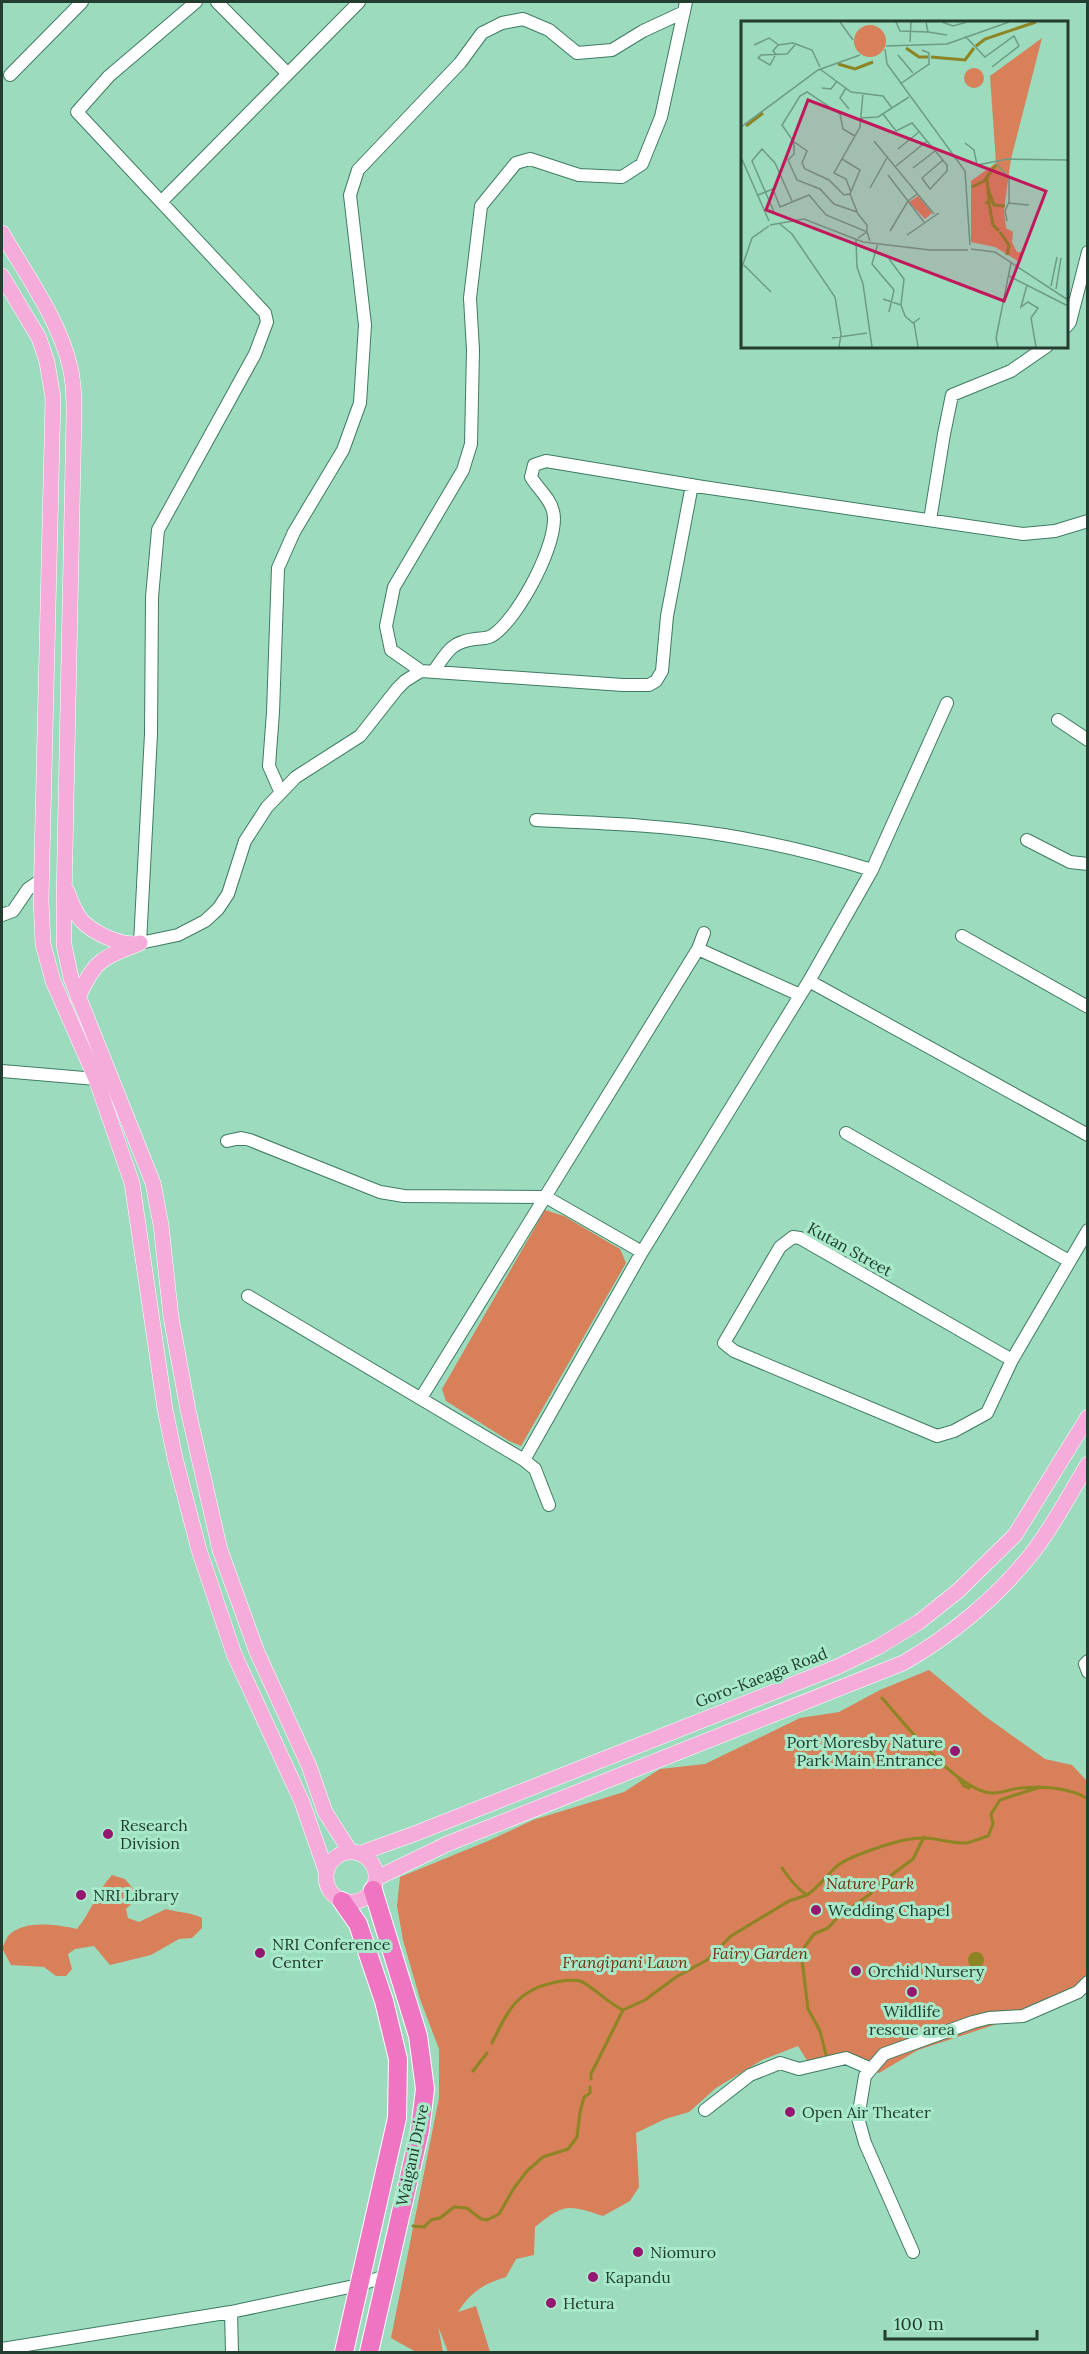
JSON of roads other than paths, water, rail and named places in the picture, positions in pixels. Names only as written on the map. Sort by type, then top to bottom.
[{"type":"highway","name":"Waigani Drive","points":[[369,2352],[420,2130],[425,2089],[418,2036],[375,1884]]},
{"type":"highway","name":"Waigani Drive","points":[[342,1901],[358,1924],[395,2039],[398,2059],[397,2118],[344,2352]]},
{"type":"main road","points":[[2,234],[55,327],[72,375],[74,413],[64,882],[64,945],[71,978],[153,1183],[161,1225],[171,1317],[188,1410],[220,1550],[256,1652],[309,1766],[325,1812],[355,1852],[373,1863],[375,1884]]},
{"type":"main road","points":[[2,276],[39,338],[47,362],[53,398],[42,880],[44,944],[48,964],[53,981],[96,1079],[133,1190],[165,1410],[199,1550],[234,1654],[302,1802],[326,1870],[327,1886],[336,1897],[342,1901],[359,1901],[375,1884],[447,1844],[903,1663],[923,1652],[992,1596],[1030,1556],[1088,1464]]},
{"type":"main road","points":[[64,882],[74,909],[87,926],[129,945],[140,943]]},
{"type":"main road","points":[[78,998],[88,974],[98,963],[108,956],[140,943]]},
{"type":"main road","name":"Goro-Kaeaga Road","points":[[355,1852],[414,1834],[837,1667],[899,1635],[940,1606],[1015,1535],[1088,1417]]},
{"type":"main road","points":[[326,1870],[335,1857],[355,1852]]},
{"type":"street","points":[[10,75],[82,2]]},
{"type":"street","points":[[196,2],[109,76],[77,111],[265,314],[267,322],[255,354],[158,530],[152,597],[150,734],[140,943],[178,935],[193,929],[218,909],[228,894],[245,841],[253,825],[280,791],[296,777],[360,736],[397,688],[420,671],[623,685],[649,685],[656,681],[662,671],[667,616],[692,485]]},
{"type":"street","points":[[217,2],[287,73]]},
{"type":"street","points":[[162,201],[358,2]]},
{"type":"street","points":[[420,671],[390,650],[386,626],[394,587],[463,470],[471,444],[473,350],[470,298],[481,206],[516,163],[530,159],[579,175],[622,177],[642,164],[661,117],[685,7]]},
{"type":"street","points":[[280,791],[269,766],[278,568],[294,532],[343,450],[360,403],[365,325],[350,195],[358,170],[460,63],[482,33],[502,23],[523,19],[549,30],[577,53],[612,50],[685,7]]},
{"type":"street","points":[[1068,324],[1088,252]]},
{"type":"street","points":[[930,520],[952,395],[1011,371],[1044,348]]},
{"type":"street","points":[[434,671],[451,646],[490,637],[507,624],[532,585],[552,537],[554,513],[550,502],[531,477],[534,465],[546,461],[1023,534],[1055,531],[1088,521]]},
{"type":"street","points":[[524,1460],[642,1252],[809,981],[872,870],[947,703]]},
{"type":"street","points":[[1058,720],[1088,740]]},
{"type":"street","points":[[536,820],[633,824],[725,835],[798,850],[872,870]]},
{"type":"street","points":[[1027,840],[1070,862],[1088,864]]},
{"type":"street","points":[[2,915],[13,911],[28,889],[42,880]]},
{"type":"street","points":[[421,1398],[698,949],[704,933]]},
{"type":"street","points":[[962,936],[1088,1007]]},
{"type":"street","points":[[698,949],[800,995]]},
{"type":"street","points":[[809,981],[1088,1135]]},
{"type":"street","points":[[2,1071],[96,1079]]},
{"type":"street","points":[[846,1133],[1069,1261]]},
{"type":"street","points":[[227,1141],[241,1138],[250,1140],[380,1192],[431,1197],[546,1197],[642,1252]]},
{"type":"street","points":[[1012,1360],[1088,1230]]},
{"type":"street","name":"Kutan Street","points":[[793,1237],[800,1238],[1012,1360],[987,1413],[954,1431],[937,1436],[734,1351],[724,1343],[780,1247],[793,1237]]},
{"type":"street","points":[[248,1296],[524,1460],[535,1469],[549,1505]]},
{"type":"street","points":[[1088,1661],[1085,1664],[1088,1672]]},
{"type":"street","points":[[913,2252],[865,2143],[858,2118],[865,2076],[884,2054],[973,2022],[989,2018],[1023,2016],[1078,1992],[1088,1982]]},
{"type":"street","points":[[705,2110],[750,2074],[780,2063],[799,2069],[846,2058],[871,2069]]},
{"type":"street","points":[[2,2349],[231,2312],[359,2285],[385,2276]]},
{"type":"street","points":[[231,2312],[232,2352]]},
{"type":"waterway","points":[[882,1698],[933,1755],[964,1782],[979,1790],[993,1793],[1020,1788],[1046,1787],[1072,1792],[1088,1799]]},
{"type":"waterway","points":[[959,1779],[964,1786],[969,1788]]},
{"type":"waterway","points":[[782,1868],[796,1886],[807,1895],[843,1862],[884,1846],[919,1838],[966,1843],[988,1836],[993,1824],[991,1814],[1000,1800],[1040,1787]]},
{"type":"waterway","points":[[826,2055],[820,2031],[808,2009],[801,1952],[814,1934],[828,1928],[840,1915],[913,1859],[924,1837]]},
{"type":"waterway","points":[[591,2079],[591,2074],[623,2010],[645,2000],[676,1977],[707,1960],[731,1936],[789,1901],[807,1895]]},
{"type":"waterway","points":[[492,2043],[508,2013],[521,1997],[530,1991],[555,1982],[580,1981],[623,2010]]},
{"type":"waterway","points":[[473,2071],[487,2053]]},
{"type":"waterway","points":[[413,2226],[424,2227],[431,2220],[440,2218],[454,2207],[467,2208],[481,2219],[487,2220],[499,2214],[527,2171],[543,2157],[568,2149],[577,2137],[580,2112],[584,2097],[590,2093],[590,2087]]},
{"type":"place","name":"Port Moresby Nature Park Main Entrance","points":[[955,1751]]},
{"type":"place","name":"Research Division","points":[[108,1834]]},
{"type":"place","name":"NRI Library","points":[[81,1895]]},
{"type":"place","name":"Wedding Chapel","points":[[816,1910]]},
{"type":"place","name":"NRI Conference Center","points":[[260,1953]]},
{"type":"place","name":"Orchid Nursery","points":[[856,1971]]},
{"type":"place","name":"Wildlife rescue area","points":[[912,1992]]},
{"type":"place","name":"Open Air Theater","points":[[790,2112]]},
{"type":"place","name":"Niomuro","points":[[638,2252]]},
{"type":"place","name":"Kapandu","points":[[593,2277]]},
{"type":"place","name":"Hetura","points":[[551,2303]]},
{"type":"park label","name":"Nature Park","points":[[870,1883]]},
{"type":"park label","name":"Fairy Garden","points":[[760,1953]]},
{"type":"park label","name":"Frangipani Lawn","points":[[625,1962]]}]
